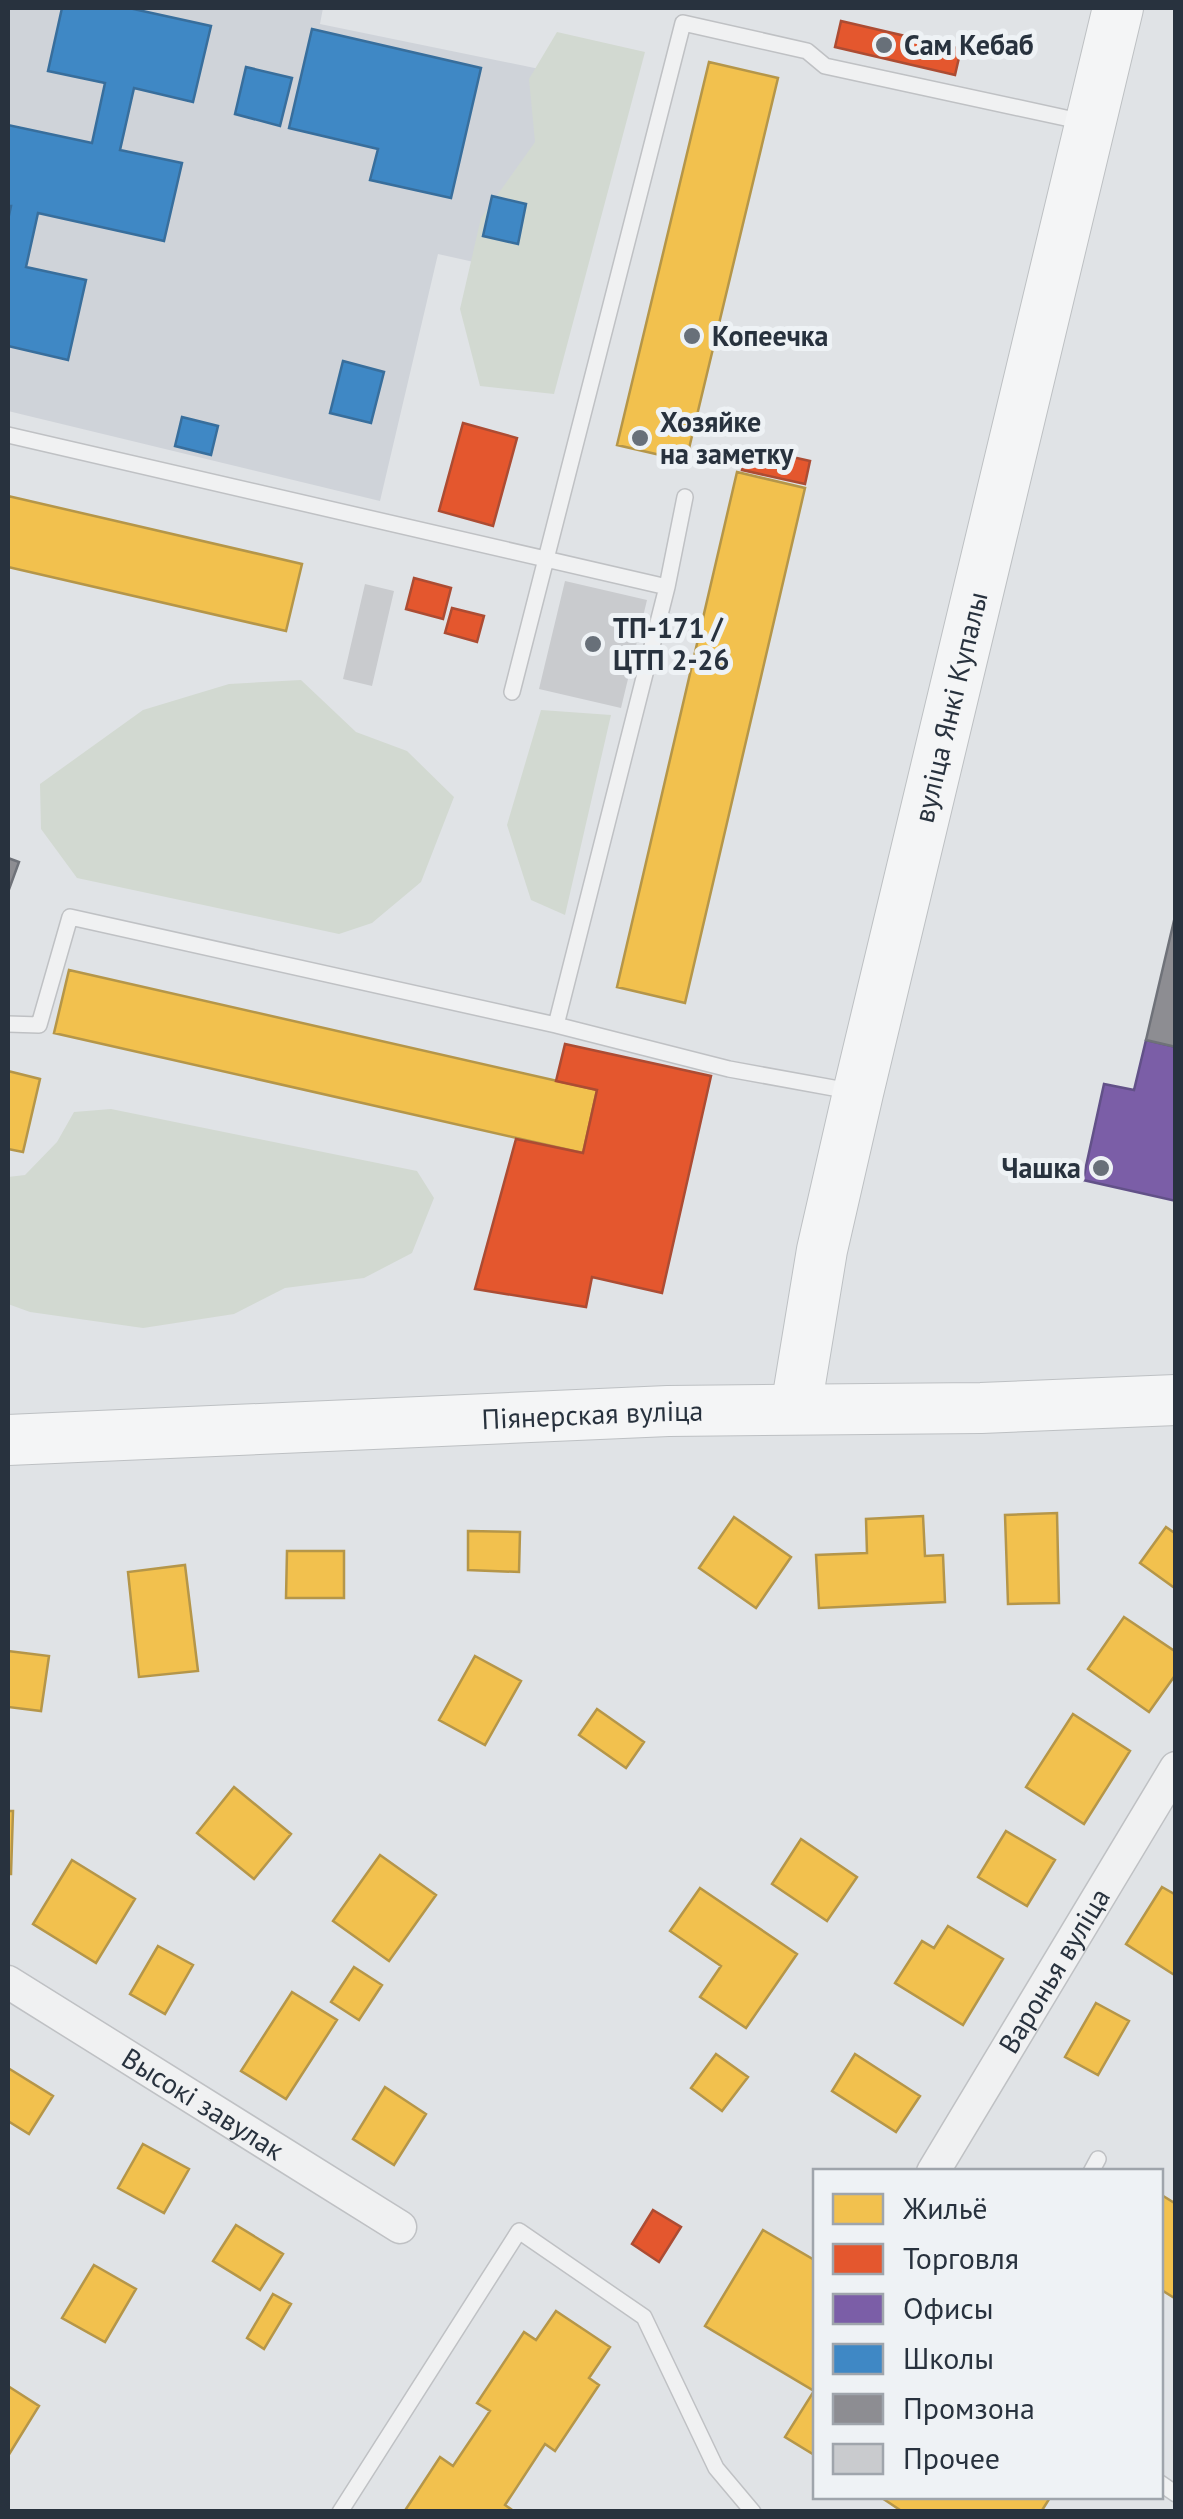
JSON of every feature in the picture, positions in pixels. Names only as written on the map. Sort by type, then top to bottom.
[{"type":"main road","name":"вуліца Янкі Купалы","points":[[796,1408],[822,1250],[858,1093],[1118,8]]},
{"type":"main road","name":"Піянерская вуліца","points":[[8,1440],[649,1412],[981,1408],[1176,1400]]},
{"type":"street","name":"Варонья вуліца","points":[[935,2169],[1176,1768]]},
{"type":"street","name":"Высокі завулак","points":[[8,1982],[400,2227]]},
{"type":"lane","points":[[512,692],[683,23],[806,51],[825,66],[1091,124]]},
{"type":"lane","points":[[8,435],[667,587]]},
{"type":"lane","points":[[556,1025],[667,587],[686,497]]},
{"type":"lane","points":[[8,1024],[39,1025],[70,917],[556,1025],[729,1069],[858,1093]]},
{"type":"lane","points":[[340,2512],[519,2231],[644,2317],[716,2468],[753,2512]]},
{"type":"shaded area","points":[[8,8],[323,8],[320,24],[559,73],[510,270],[438,254],[380,501],[8,411]]},
{"type":"shaded area","points":[[557,32],[645,52],[554,394],[480,386],[460,309],[481,218],[535,142],[529,79]]},
{"type":"shaded area","points":[[301,680],[356,732],[407,751],[454,797],[421,882],[372,923],[339,934],[77,878],[41,829],[40,784],[143,710],[229,684]]},
{"type":"shaded area","points":[[541,710],[611,715],[565,915],[531,900],[507,825]]},
{"type":"shaded area","points":[[111,1109],[417,1171],[434,1198],[412,1253],[364,1278],[285,1288],[234,1314],[143,1328],[30,1312],[8,1304],[8,1177],[25,1175],[57,1142],[74,1112]]},
{"type":"building: Жильё","points":[[709,62],[778,78],[686,461],[617,445]]},
{"type":"building: Жильё","points":[[737,472],[805,488],[685,1003],[617,987]]},
{"type":"building: Жильё","points":[[8,496],[302,564],[286,631],[8,567]]},
{"type":"building: Жильё","points":[[69,970],[597,1090],[583,1153],[54,1033]]},
{"type":"building: Жильё","points":[[8,1071],[40,1079],[23,1152],[8,1149]]},
{"type":"building: Жильё","points":[[1057,1513],[1059,1603],[1008,1604],[1005,1515]]},
{"type":"building: Жильё","points":[[923,1516],[925,1556],[943,1555],[945,1602],[819,1608],[816,1555],[867,1553],[866,1519]]},
{"type":"building: Жильё","points":[[734,1517],[791,1557],[756,1608],[699,1568]]},
{"type":"building: Жильё","points":[[1166,1527],[1176,1534],[1176,1589],[1140,1563]]},
{"type":"building: Жильё","points":[[468,1531],[520,1532],[519,1572],[468,1570]]},
{"type":"building: Жильё","points":[[287,1551],[344,1551],[344,1598],[286,1598]]},
{"type":"building: Жильё","points":[[185,1565],[198,1671],[139,1677],[128,1572]]},
{"type":"building: Жильё","points":[[1124,1617],[1176,1652],[1176,1674],[1149,1712],[1088,1669]]},
{"type":"building: Жильё","points":[[8,1651],[49,1656],[41,1711],[8,1707]]},
{"type":"building: Жильё","points":[[475,1656],[521,1681],[485,1745],[439,1720]]},
{"type":"building: Жильё","points":[[597,1709],[644,1742],[626,1768],[579,1735]]},
{"type":"building: Жильё","points":[[1073,1714],[1130,1751],[1084,1824],[1026,1787]]},
{"type":"building: Жильё","points":[[234,1787],[291,1834],[254,1879],[197,1833]]},
{"type":"building: Жильё","points":[[8,1811],[13,1811],[11,1874],[8,1874]]},
{"type":"building: Жильё","points":[[1006,1831],[1055,1860],[1027,1906],[978,1877]]},
{"type":"building: Жильё","points":[[801,1839],[857,1877],[827,1921],[772,1884]]},
{"type":"building: Жильё","points":[[380,1855],[436,1895],[389,1961],[333,1921]]},
{"type":"building: Жильё","points":[[72,1860],[135,1899],[96,1963],[33,1924]]},
{"type":"building: Жильё","points":[[1162,1887],[1176,1895],[1176,1976],[1126,1944]]},
{"type":"building: Жильё","points":[[700,1888],[797,1954],[746,2028],[700,1997],[721,1966],[670,1931]]},
{"type":"building: Жильё","points":[[948,1926],[1003,1959],[963,2025],[895,1983],[922,1941],[934,1948]]},
{"type":"building: Жильё","points":[[158,1946],[193,1965],[165,2014],[130,1994]]},
{"type":"building: Жильё","points":[[354,1967],[382,1985],[359,2020],[331,2002]]},
{"type":"building: Жильё","points":[[292,1992],[337,2020],[286,2099],[241,2071]]},
{"type":"building: Жильё","points":[[1096,2003],[1129,2021],[1098,2075],[1065,2057]]},
{"type":"building: Жильё","points":[[716,2054],[748,2077],[722,2111],[691,2088]]},
{"type":"building: Жильё","points":[[855,2054],[920,2096],[896,2132],[832,2091]]},
{"type":"building: Жильё","points":[[8,2068],[53,2096],[29,2134],[8,2121]]},
{"type":"building: Жильё","points":[[385,2087],[426,2114],[394,2165],[353,2139]]},
{"type":"building: Жильё","points":[[143,2144],[189,2169],[164,2213],[118,2188]]},
{"type":"building: Жильё","points":[[1163,2196],[1176,2204],[1176,2299],[1163,2291]]},
{"type":"building: Жильё","points":[[236,2225],[283,2254],[260,2290],[213,2261]]},
{"type":"building: Жильё","points":[[763,2230],[813,2259],[813,2390],[705,2326]]},
{"type":"building: Жильё","points":[[94,2265],[136,2289],[105,2342],[62,2318]]},
{"type":"building: Жильё","points":[[273,2294],[291,2304],[264,2349],[247,2338]]},
{"type":"building: Жильё","points":[[556,2311],[610,2347],[589,2378],[599,2385],[555,2451],[545,2444],[505,2505],[515,2512],[404,2512],[440,2457],[453,2466],[490,2411],[477,2403],[524,2332],[536,2340]]},
{"type":"building: Жильё","points":[[8,2386],[39,2406],[8,2456]]},
{"type":"building: Жильё","points":[[813,2393],[813,2454],[785,2437]]},
{"type":"building: Жильё","points":[[884,2499],[1049,2499],[1041,2512],[903,2512]]},
{"type":"building: Торговля","points":[[841,21],[961,49],[955,75],[835,47]]},
{"type":"building: Торговля","points":[[463,423],[517,438],[493,526],[439,511]]},
{"type":"building: Торговля","points":[[747,447],[810,461],[805,484],[742,470]]},
{"type":"building: Торговля","points":[[414,578],[451,588],[443,619],[406,609]]},
{"type":"building: Торговля","points":[[452,608],[484,616],[477,642],[445,633]]},
{"type":"building: Торговля","points":[[565,1044],[711,1076],[662,1293],[592,1277],[586,1307],[475,1289],[516,1139],[583,1153],[597,1090],[556,1081]]},
{"type":"building: Торговля","points":[[653,2210],[681,2227],[659,2262],[632,2244]]},
{"type":"building: Офисы","points":[[1146,1040],[1176,1047],[1176,1201],[1083,1180],[1104,1084],[1134,1090]]},
{"type":"building: Школы","points":[[62,8],[129,8],[211,26],[193,102],[134,88],[120,150],[182,163],[164,241],[38,213],[26,267],[86,280],[68,360],[8,346],[8,125],[92,143],[105,83],[48,71]]},
{"type":"building: Школы","points":[[312,29],[481,68],[451,198],[370,180],[378,149],[289,128]]},
{"type":"building: Школы","points":[[246,67],[292,78],[280,126],[235,114]]},
{"type":"building: Школы","points":[[492,196],[526,204],[518,244],[483,236]]},
{"type":"building: Школы","points":[[343,361],[384,372],[371,423],[330,413]]},
{"type":"building: Школы","points":[[182,417],[218,426],[211,455],[175,446]]},
{"type":"building: Промзона","points":[[8,858],[19,862],[8,892]]},
{"type":"building: Промзона","points":[[1176,912],[1176,1047],[1146,1040]]},
{"type":"building: Прочее","name":"ТП-171 / ЦТП 2-26","points":[[565,581],[647,600],[621,708],[539,689]]},
{"type":"building: Прочее","points":[[365,584],[394,591],[372,686],[343,679]]},
{"type":"place","name":"Сам Кебаб","points":[[884,45]]},
{"type":"place","name":"Копеечка","points":[[692,336]]},
{"type":"place","name":"Хозяйке на заметку","points":[[640,438]]},
{"type":"place","name":"ТП-171 / ЦТП 2-26","points":[[593,644]]},
{"type":"place","name":"Чашка","points":[[1101,1168]]}]
